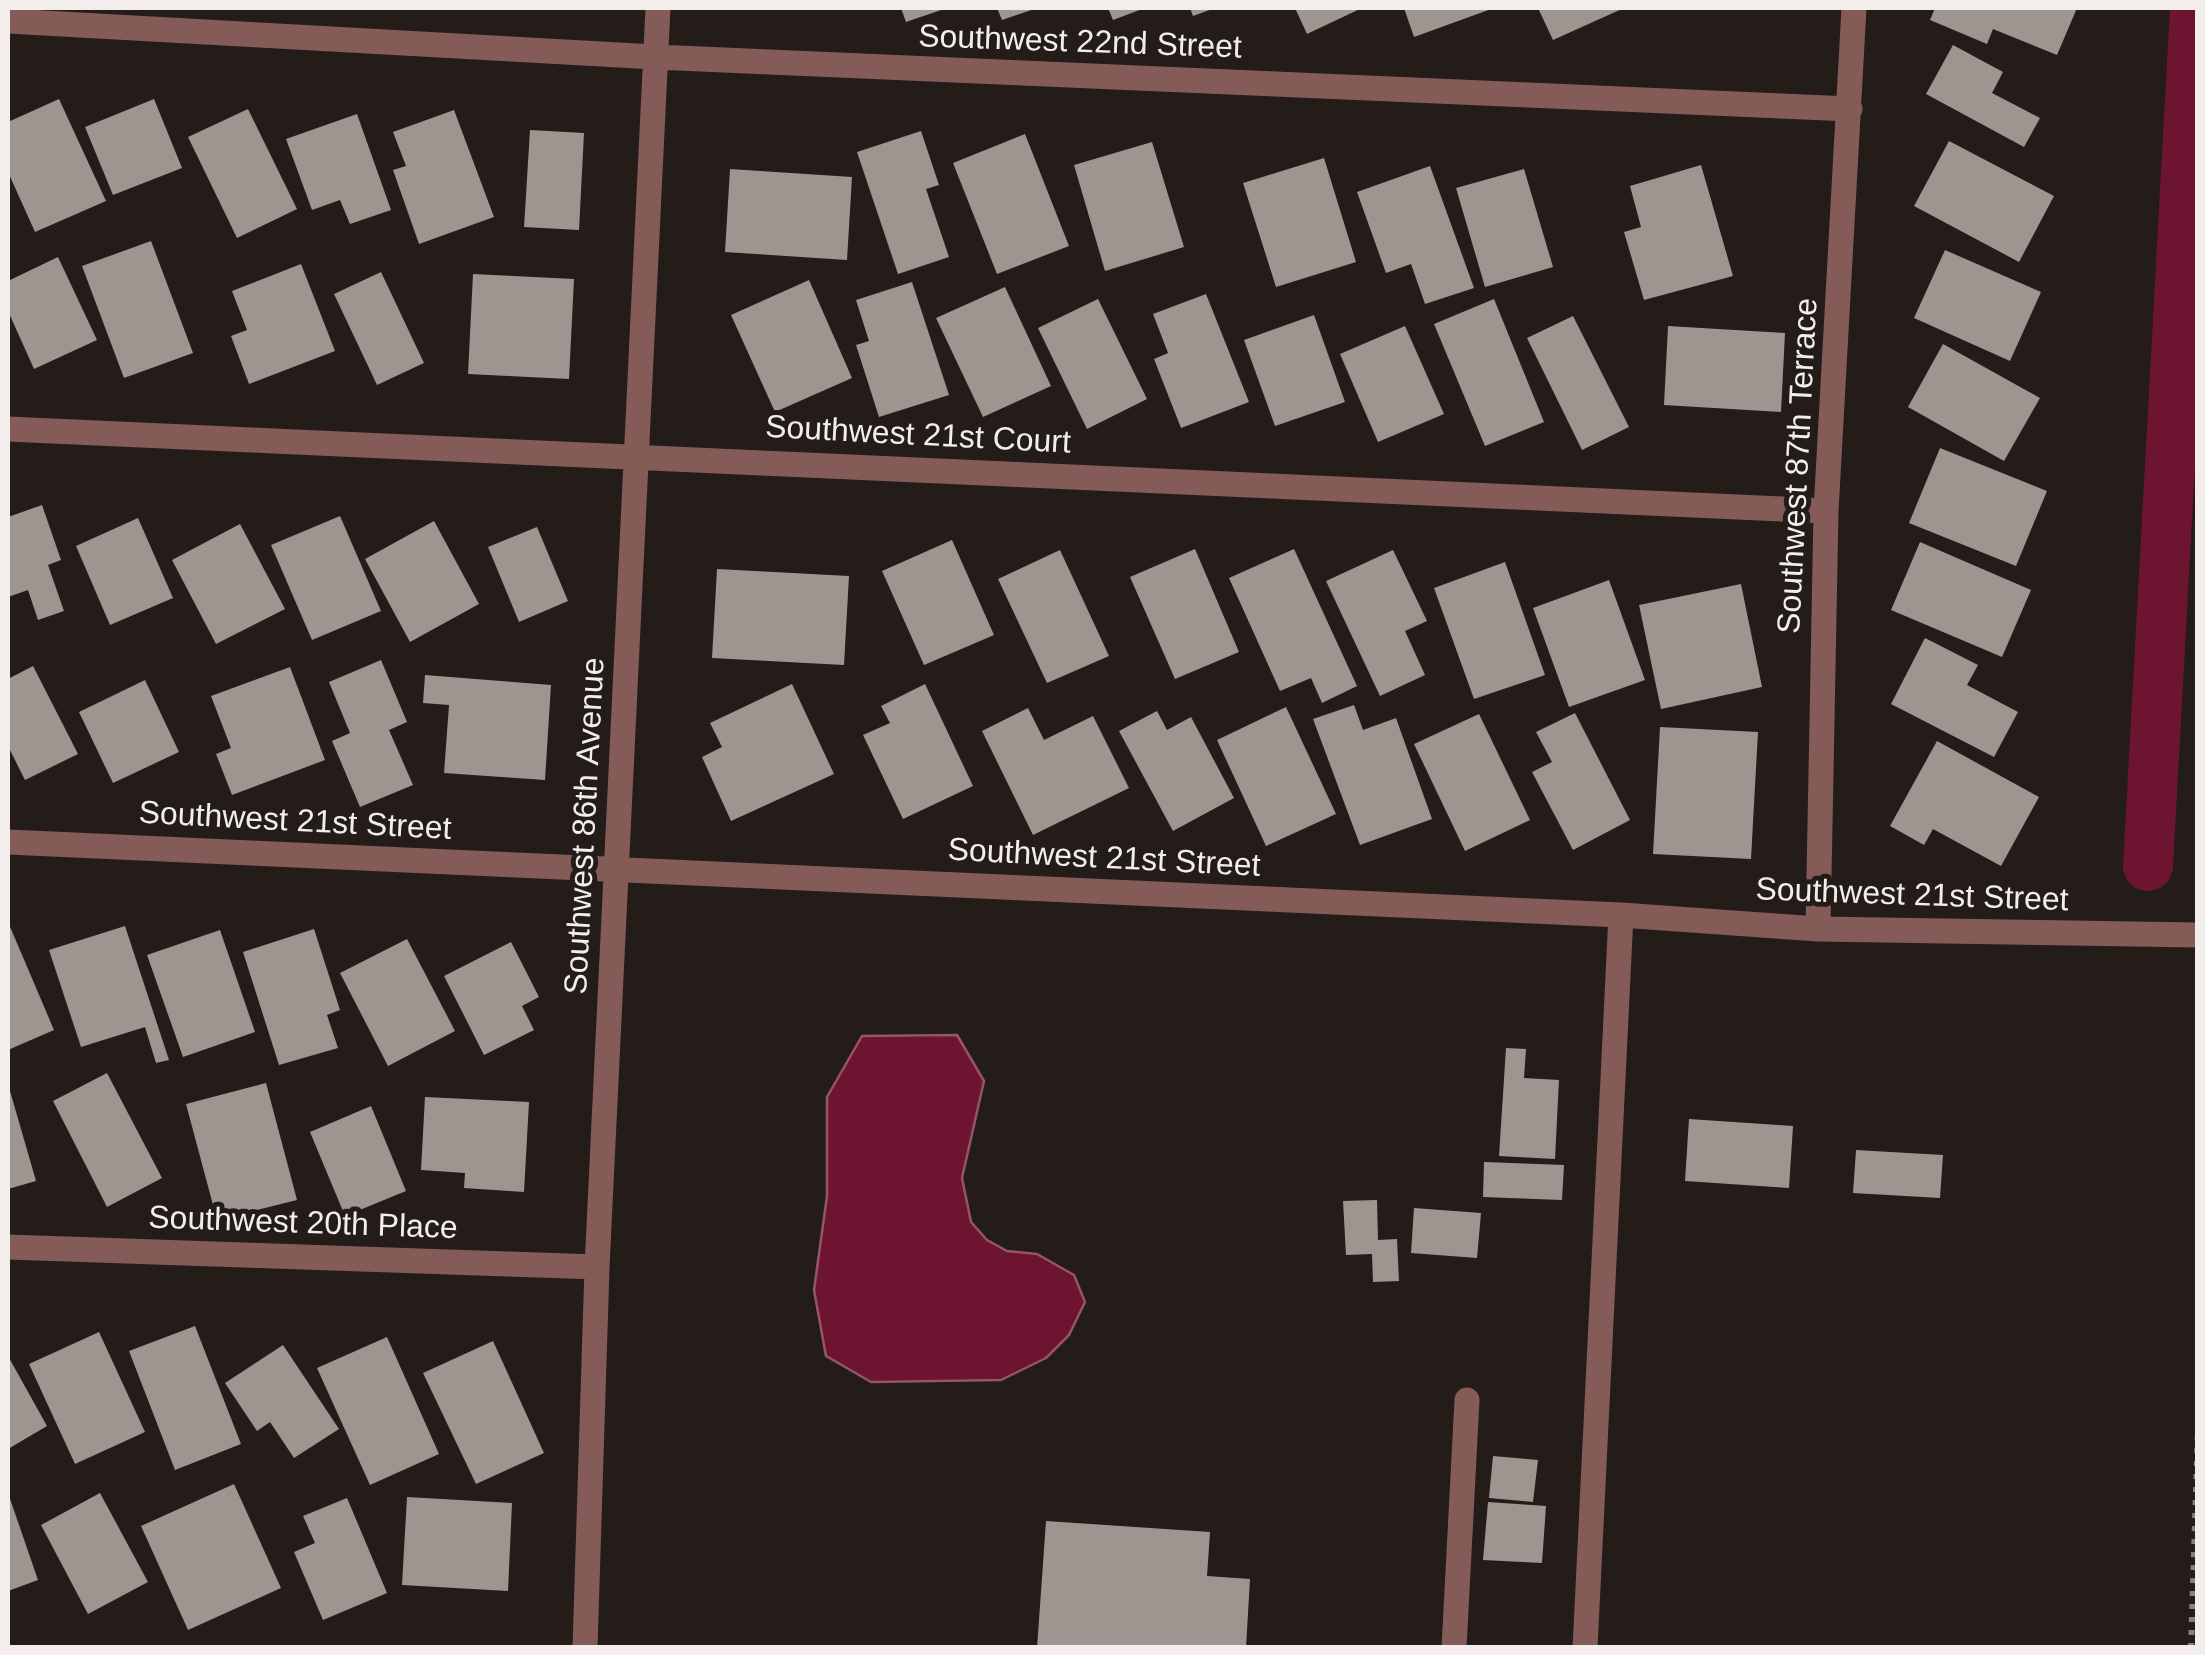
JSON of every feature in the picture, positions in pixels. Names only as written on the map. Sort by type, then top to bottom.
[{"type":"street","name":"Southwest 86th Avenue","points":[[585,1648],[597,1266],[658,8]]},
{"type":"street","name":"Southwest 87th Terrace","points":[[1818,929],[1826,511],[1854,8]]},
{"type":"street","name":"Southwest 22nd Street","points":[[8,21],[655,58],[1850,110]]},
{"type":"street","name":"Southwest 21st Court","points":[[8,429],[1826,511]]},
{"type":"street","name":"Southwest 21st Street","points":[[8,842],[1621,914],[1818,929],[2198,935]]},
{"type":"street","points":[[1586,1648],[1621,914]]},
{"type":"street","name":"Southwest 20th Place","points":[[8,1247],[597,1266]]},
{"type":"street","points":[[1454,1648],[1467,1400]]},
{"type":"path","points":[[2190,1648],[2198,1428]]},
{"type":"shaded area","points":[[957,1035],[984,1081],[962,1178],[971,1222],[987,1240],[1007,1251],[1037,1254],[1074,1275],[1085,1302],[1069,1335],[1046,1358],[1001,1380],[871,1382],[826,1356],[814,1290],[827,1196],[827,1097],[862,1036]]},
{"type":"building","points":[[901,8],[947,8],[906,22]]},
{"type":"building","points":[[997,8],[1037,8],[1002,20]]},
{"type":"building","points":[[1108,8],[1145,8],[1113,20]]},
{"type":"building","points":[[1190,8],[1215,8],[1193,16]]},
{"type":"building","points":[[1295,8],[1362,8],[1307,34]]},
{"type":"building","points":[[1404,8],[1494,8],[1414,37]]},
{"type":"building","points":[[1538,8],[1624,8],[1553,40]]},
{"type":"building","points":[[1935,8],[2077,8],[2057,55],[1993,29],[1987,44],[1930,20]]},
{"type":"building","points":[[1953,45],[2003,72],[1992,93],[2040,118],[2024,147],[1926,94]]},
{"type":"building","points":[[59,99],[106,201],[35,232],[8,172],[8,122]]},
{"type":"building","points":[[154,99],[182,168],[113,195],[85,127]]},
{"type":"building","points":[[248,109],[297,209],[237,238],[188,137]]},
{"type":"building","points":[[454,110],[494,217],[419,244],[393,170],[406,166],[393,132]]},
{"type":"building","points":[[357,114],[391,210],[350,224],[340,200],[312,210],[286,139]]},
{"type":"building","points":[[530,130],[584,133],[579,230],[524,227]]},
{"type":"building","points":[[921,131],[939,185],[926,189],[949,257],[898,274],[857,152]]},
{"type":"building","points":[[1025,134],[1069,246],[997,274],[953,163]]},
{"type":"building","points":[[1949,141],[2054,196],[2019,262],[1914,206]]},
{"type":"building","points":[[1152,142],[1184,247],[1105,271],[1074,165]]},
{"type":"building","points":[[1324,158],[1356,262],[1276,287],[1243,183]]},
{"type":"building","points":[[1701,165],[1733,276],[1644,300],[1624,232],[1641,227],[1630,186]]},
{"type":"building","points":[[1430,166],[1474,288],[1425,304],[1411,264],[1386,273],[1357,192]]},
{"type":"building","points":[[730,169],[852,177],[847,260],[725,252]]},
{"type":"building","points":[[1524,169],[1553,267],[1485,287],[1456,188]]},
{"type":"building","points":[[151,241],[193,353],[124,378],[82,266]]},
{"type":"building","points":[[1945,250],[2041,292],[2010,361],[1914,318]]},
{"type":"building","points":[[58,257],[97,340],[34,369],[8,311],[8,281]]},
{"type":"building","points":[[301,264],[335,351],[249,384],[231,336],[247,330],[232,291]]},
{"type":"building","points":[[381,272],[424,363],[377,385],[334,294]]},
{"type":"building","points":[[473,274],[574,279],[569,379],[468,374]]},
{"type":"building","points":[[809,280],[852,378],[775,412],[731,315]]},
{"type":"building","points":[[912,282],[949,395],[879,417],[856,345],[869,341],[856,300]]},
{"type":"building","points":[[1005,287],[1051,386],[983,417],[936,318]]},
{"type":"building","points":[[1206,294],[1249,402],[1181,428],[1154,359],[1168,353],[1153,314]]},
{"type":"building","points":[[1098,299],[1147,399],[1087,429],[1038,328]]},
{"type":"building","points":[[1494,299],[1544,422],[1485,446],[1434,324]]},
{"type":"building","points":[[1314,315],[1345,402],[1275,426],[1244,340]]},
{"type":"building","points":[[1573,316],[1629,427],[1582,450],[1527,338]]},
{"type":"building","points":[[1405,326],[1444,414],[1378,442],[1340,354]]},
{"type":"building","points":[[1668,326],[1785,333],[1781,412],[1664,405]]},
{"type":"building","points":[[1943,344],[2040,398],[2004,461],[1908,407]]},
{"type":"building","points":[[1940,448],[2047,491],[2016,566],[1909,523]]},
{"type":"building","points":[[42,505],[61,560],[48,565],[64,611],[38,620],[28,590],[8,597],[8,517]]},
{"type":"building","points":[[340,516],[381,611],[312,640],[271,545]]},
{"type":"building","points":[[138,518],[173,598],[110,625],[76,546]]},
{"type":"building","points":[[434,521],[479,604],[410,642],[365,559]]},
{"type":"building","points":[[240,524],[285,609],[216,644],[172,560]]},
{"type":"building","points":[[537,527],[568,601],[519,622],[488,547]]},
{"type":"building","points":[[952,540],[994,635],[924,665],[882,571]]},
{"type":"building","points":[[1920,542],[2031,590],[2002,657],[1891,610]]},
{"type":"building","points":[[1195,549],[1239,652],[1175,679],[1130,577]]},
{"type":"building","points":[[1294,549],[1357,686],[1322,703],[1311,678],[1280,691],[1229,578]]},
{"type":"building","points":[[1060,550],[1109,656],[1047,683],[998,579]]},
{"type":"building","points":[[1393,550],[1427,621],[1405,631],[1425,675],[1380,696],[1326,581]]},
{"type":"building","points":[[1505,562],[1545,675],[1474,699],[1434,588]]},
{"type":"building","points":[[717,569],[849,576],[844,665],[712,658]]},
{"type":"building","points":[[1609,580],[1645,680],[1569,707],[1533,608]]},
{"type":"building","points":[[1741,584],[1762,687],[1661,709],[1639,605]]},
{"type":"building","points":[[1925,638],[1978,665],[1967,685],[2018,712],[1994,757],[1891,704]]},
{"type":"building","points":[[381,660],[407,722],[389,730],[413,785],[360,807],[332,741],[350,733],[329,682]]},
{"type":"building","points":[[33,666],[78,754],[25,780],[8,746],[8,679]]},
{"type":"building","points":[[290,667],[325,760],[232,795],[216,754],[231,748],[211,696]]},
{"type":"building","points":[[425,675],[551,685],[545,780],[444,773],[449,705],[423,703]]},
{"type":"building","points":[[145,680],[179,752],[113,783],[79,712]]},
{"type":"building","points":[[792,684],[834,774],[731,821],[702,757],[722,747],[710,723]]},
{"type":"building","points":[[925,684],[973,786],[903,819],[863,735],[890,723],[881,706]]},
{"type":"building","points":[[1354,705],[1363,730],[1396,718],[1432,819],[1360,845],[1313,719]]},
{"type":"building","points":[[1286,707],[1336,814],[1266,846],[1217,740]]},
{"type":"building","points":[[1028,708],[1044,740],[1093,716],[1129,788],[1033,835],[982,731]]},
{"type":"building","points":[[1157,711],[1167,730],[1191,717],[1234,798],[1173,831],[1119,731]]},
{"type":"building","points":[[1575,713],[1630,820],[1573,850],[1532,772],[1552,762],[1536,732]]},
{"type":"building","points":[[1479,714],[1530,820],[1465,851],[1414,744]]},
{"type":"building","points":[[1660,727],[1758,732],[1751,859],[1653,854]]},
{"type":"building","points":[[1937,741],[2039,797],[2001,866],[1933,829],[1924,845],[1890,826]]},
{"type":"building","points":[[8,922],[54,1030],[8,1050]]},
{"type":"building","points":[[125,926],[169,1060],[156,1063],[145,1027],[81,1047],[49,950]]},
{"type":"building","points":[[314,929],[340,1010],[327,1015],[338,1048],[279,1065],[243,952]]},
{"type":"building","points":[[220,930],[255,1032],[183,1057],[147,955]]},
{"type":"building","points":[[407,939],[455,1031],[388,1066],[340,973]]},
{"type":"building","points":[[511,942],[539,997],[522,1006],[534,1030],[484,1055],[444,976]]},
{"type":"building","points":[[1506,1048],[1526,1049],[1524,1078],[1559,1080],[1555,1159],[1499,1156]]},
{"type":"building","points":[[107,1073],[162,1178],[107,1207],[53,1101]]},
{"type":"building","points":[[266,1083],[297,1200],[217,1220],[186,1104]]},
{"type":"building","points":[[8,1084],[36,1181],[8,1189]]},
{"type":"building","points":[[425,1097],[529,1102],[524,1192],[464,1188],[465,1173],[421,1170]]},
{"type":"building","points":[[371,1106],[406,1191],[345,1216],[310,1132]]},
{"type":"building","points":[[1689,1119],[1793,1126],[1789,1188],[1685,1181]]},
{"type":"building","points":[[1856,1150],[1943,1155],[1940,1198],[1853,1193]]},
{"type":"building","points":[[1484,1162],[1564,1165],[1562,1200],[1483,1197]]},
{"type":"building","points":[[1377,1200],[1378,1240],[1397,1239],[1399,1281],[1373,1282],[1372,1254],[1346,1255],[1343,1201]]},
{"type":"building","points":[[1414,1208],[1481,1213],[1477,1258],[1411,1253]]},
{"type":"building","points":[[195,1326],[241,1444],[175,1470],[129,1351]]},
{"type":"building","points":[[99,1332],[145,1432],[75,1464],[29,1364]]},
{"type":"building","points":[[387,1337],[439,1454],[370,1485],[317,1368]]},
{"type":"building","points":[[493,1341],[544,1453],[476,1484],[423,1373]]},
{"type":"building","points":[[283,1345],[339,1429],[294,1458],[270,1422],[257,1431],[225,1383]]},
{"type":"building","points":[[8,1356],[47,1426],[8,1449]]},
{"type":"building","points":[[1493,1456],[1538,1460],[1533,1502],[1489,1498]]},
{"type":"building","points":[[234,1484],[281,1588],[188,1630],[141,1526]]},
{"type":"building","points":[[8,1493],[38,1580],[8,1591]]},
{"type":"building","points":[[100,1493],[148,1582],[88,1614],[41,1525]]},
{"type":"building","points":[[407,1497],[512,1503],[508,1591],[402,1585]]},
{"type":"building","points":[[347,1498],[387,1593],[323,1620],[294,1552],[315,1543],[303,1516]]},
{"type":"building","points":[[1488,1502],[1546,1506],[1542,1563],[1483,1560]]},
{"type":"building","points":[[1046,1521],[1210,1532],[1207,1576],[1250,1579],[1246,1648],[1037,1648]]},
{"type":"waterway","points":[[2148,866],[2195,8]]}]
